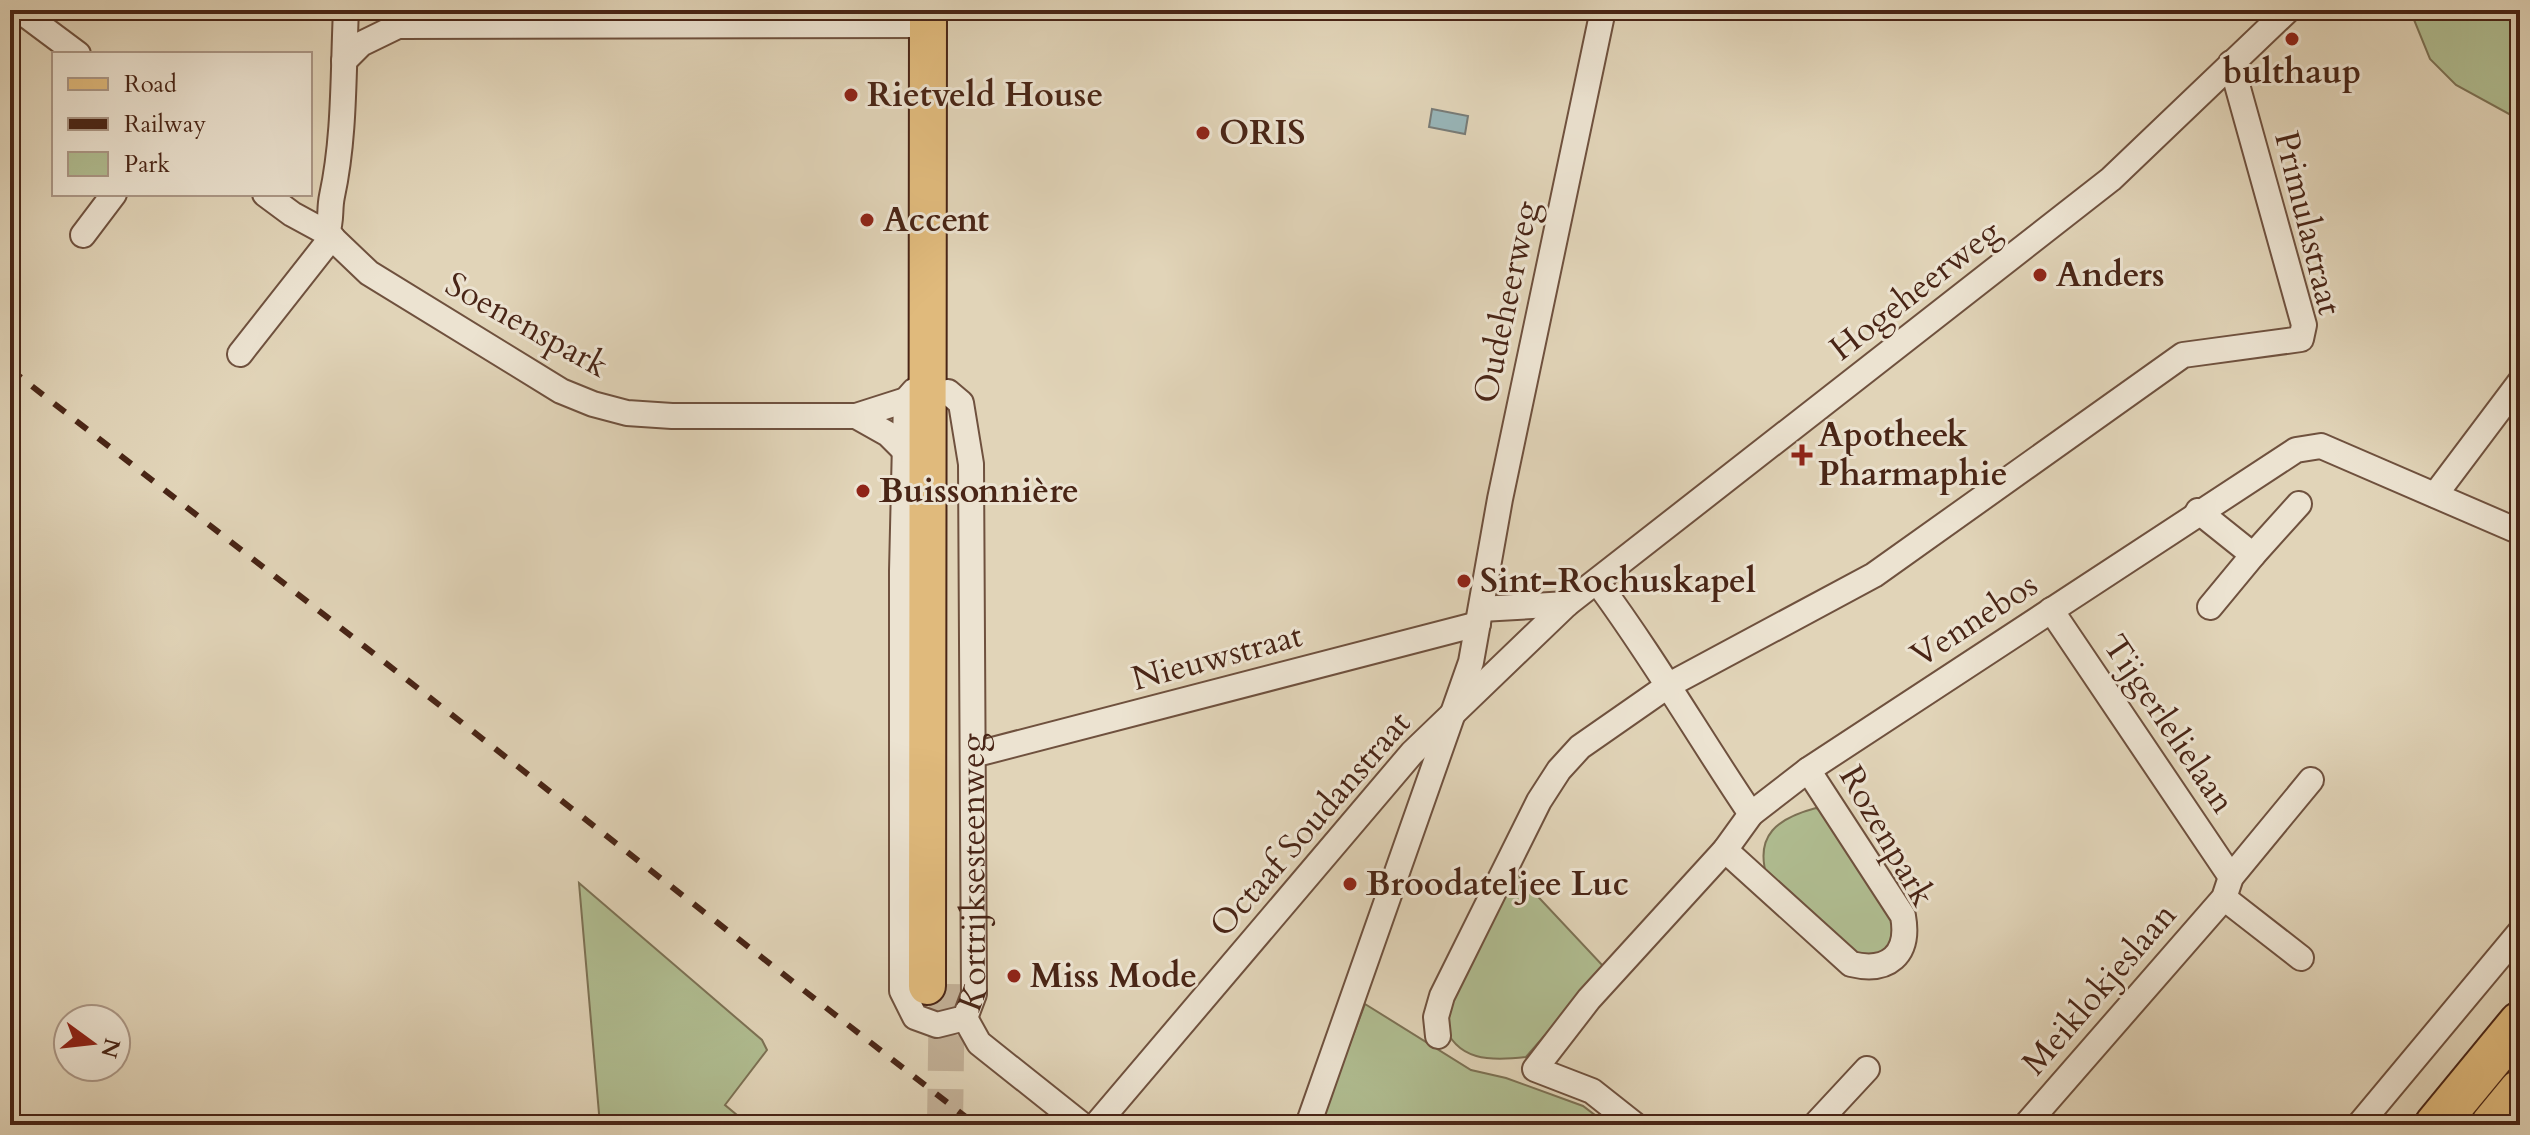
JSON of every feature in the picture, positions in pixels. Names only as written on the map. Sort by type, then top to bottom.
[{"type":"highway","points":[[2436,1125],[2520,1023]]},
{"type":"highway","points":[[2492,1125],[2520,1091]]},
{"type":"main road","name":"Kortrijksesteenweg","points":[[941,14],[954,397],[937,985],[928,351],[941,14]]},
{"type":"street","points":[[19,10],[75,52]]},
{"type":"street","points":[[240,354],[333,219],[331,201],[339,166],[346,10]]},
{"type":"street","name":"Oudeheerweg","points":[[1308,1125],[1471,662],[1503,484],[1603,10]]},
{"type":"street","name":"Hogeheerweg","points":[[1567,604],[1598,583],[2111,179],[2288,10]]},
{"type":"street","points":[[344,61],[361,44],[398,26],[941,14]]},
{"type":"street","name":"Primulastraat","points":[[1438,1036],[1436,1017],[1442,996],[1539,801],[1559,770],[1580,747],[1669,685],[1874,575],[2183,355],[2301,339],[2304,325],[2231,63]]},
{"type":"street","points":[[83,235],[112,196]]},
{"type":"street","name":"Soenenspark","points":[[268,196],[323,231],[369,273],[561,391],[593,404],[627,413],[672,416],[856,416],[906,400]]},
{"type":"street","points":[[906,400],[922,376],[928,351]]},
{"type":"street","points":[[2435,495],[2520,382]]},
{"type":"street","name":"Kortrijksesteenweg","points":[[906,400],[902,991],[915,1017],[937,1025],[965,1018],[974,994],[971,464],[954,397]]},
{"type":"street","points":[[856,416],[888,434],[904,450]]},
{"type":"street","name":"Vennebos","points":[[1635,1125],[1592,1091],[1535,1069],[1589,999],[1725,850],[1751,814],[1808,770],[2198,511],[2296,450],[2321,446],[2520,532]]},
{"type":"street","points":[[2210,607],[2299,504]]},
{"type":"street","points":[[2198,511],[2253,555]]},
{"type":"street","points":[[1598,583],[1669,685],[1685,716],[1751,814]]},
{"type":"street","name":"Nieuwstraat","points":[[973,755],[1480,617],[1567,604]]},
{"type":"street","name":"Octaaf Soudanstraat","points":[[1096,1125],[1412,753],[1567,604]]},
{"type":"street","name":"Tijgerlelielaan","points":[[2051,610],[2227,887]]},
{"type":"street","name":"Rozenpark","points":[[1725,850],[1851,964],[1870,969],[1890,962],[1901,950],[1906,932],[1903,916],[1808,770]]},
{"type":"street","name":"Meiklokjeslaan","points":[[2026,1125],[2227,887],[2311,780]]},
{"type":"street","name":"Meiklokjeslaan","points":[[2227,887],[2301,958]]},
{"type":"street","points":[[2359,1125],[2520,932]]},
{"type":"street","points":[[965,1018],[979,1043],[1082,1125]]},
{"type":"street","points":[[1815,1125],[1867,1069]]},
{"type":"green space","points":[[2410,10],[2520,10],[2520,120],[2456,85],[2430,59]]},
{"type":"green space","points":[[1816,808],[1827,815],[1877,888],[1897,931],[1883,956],[1854,956],[1767,877],[1764,850],[1772,830],[1790,817]]},
{"type":"green space","points":[[1514,871],[1604,967],[1526,1057],[1500,1059],[1476,1056],[1457,1045],[1443,1022]]},
{"type":"green space","points":[[579,883],[762,1040],[767,1050],[725,1105],[749,1125],[600,1125]]},
{"type":"green space","points":[[1365,1004],[1471,1070],[1506,1078],[1583,1106],[1608,1125],[1319,1125]]},
{"type":"water","points":[[1432,109],[1468,116],[1465,134],[1429,127]]},
{"type":"tunnel","points":[[945,1125],[947,984]]},
{"type":"railway","points":[[10,369],[976,1125]]},
{"type":"place","name":"bulthaup","points":[[2292,39]]},
{"type":"place","name":"Rietveld House","points":[[851,95]]},
{"type":"place","name":"ORIS","points":[[1203,133]]},
{"type":"place","name":"Accent","points":[[867,220]]},
{"type":"place","name":"Anders","points":[[2040,275]]},
{"type":"place","name":"Apotheek Pharmaphie","points":[[1802,455]]},
{"type":"place","name":"Buissonnière","points":[[863,491]]},
{"type":"place","name":"Sint-Rochuskapel","points":[[1464,581]]},
{"type":"place","name":"Broodateljee Luc","points":[[1350,884]]},
{"type":"place","name":"Miss Mode","points":[[1014,976]]}]
